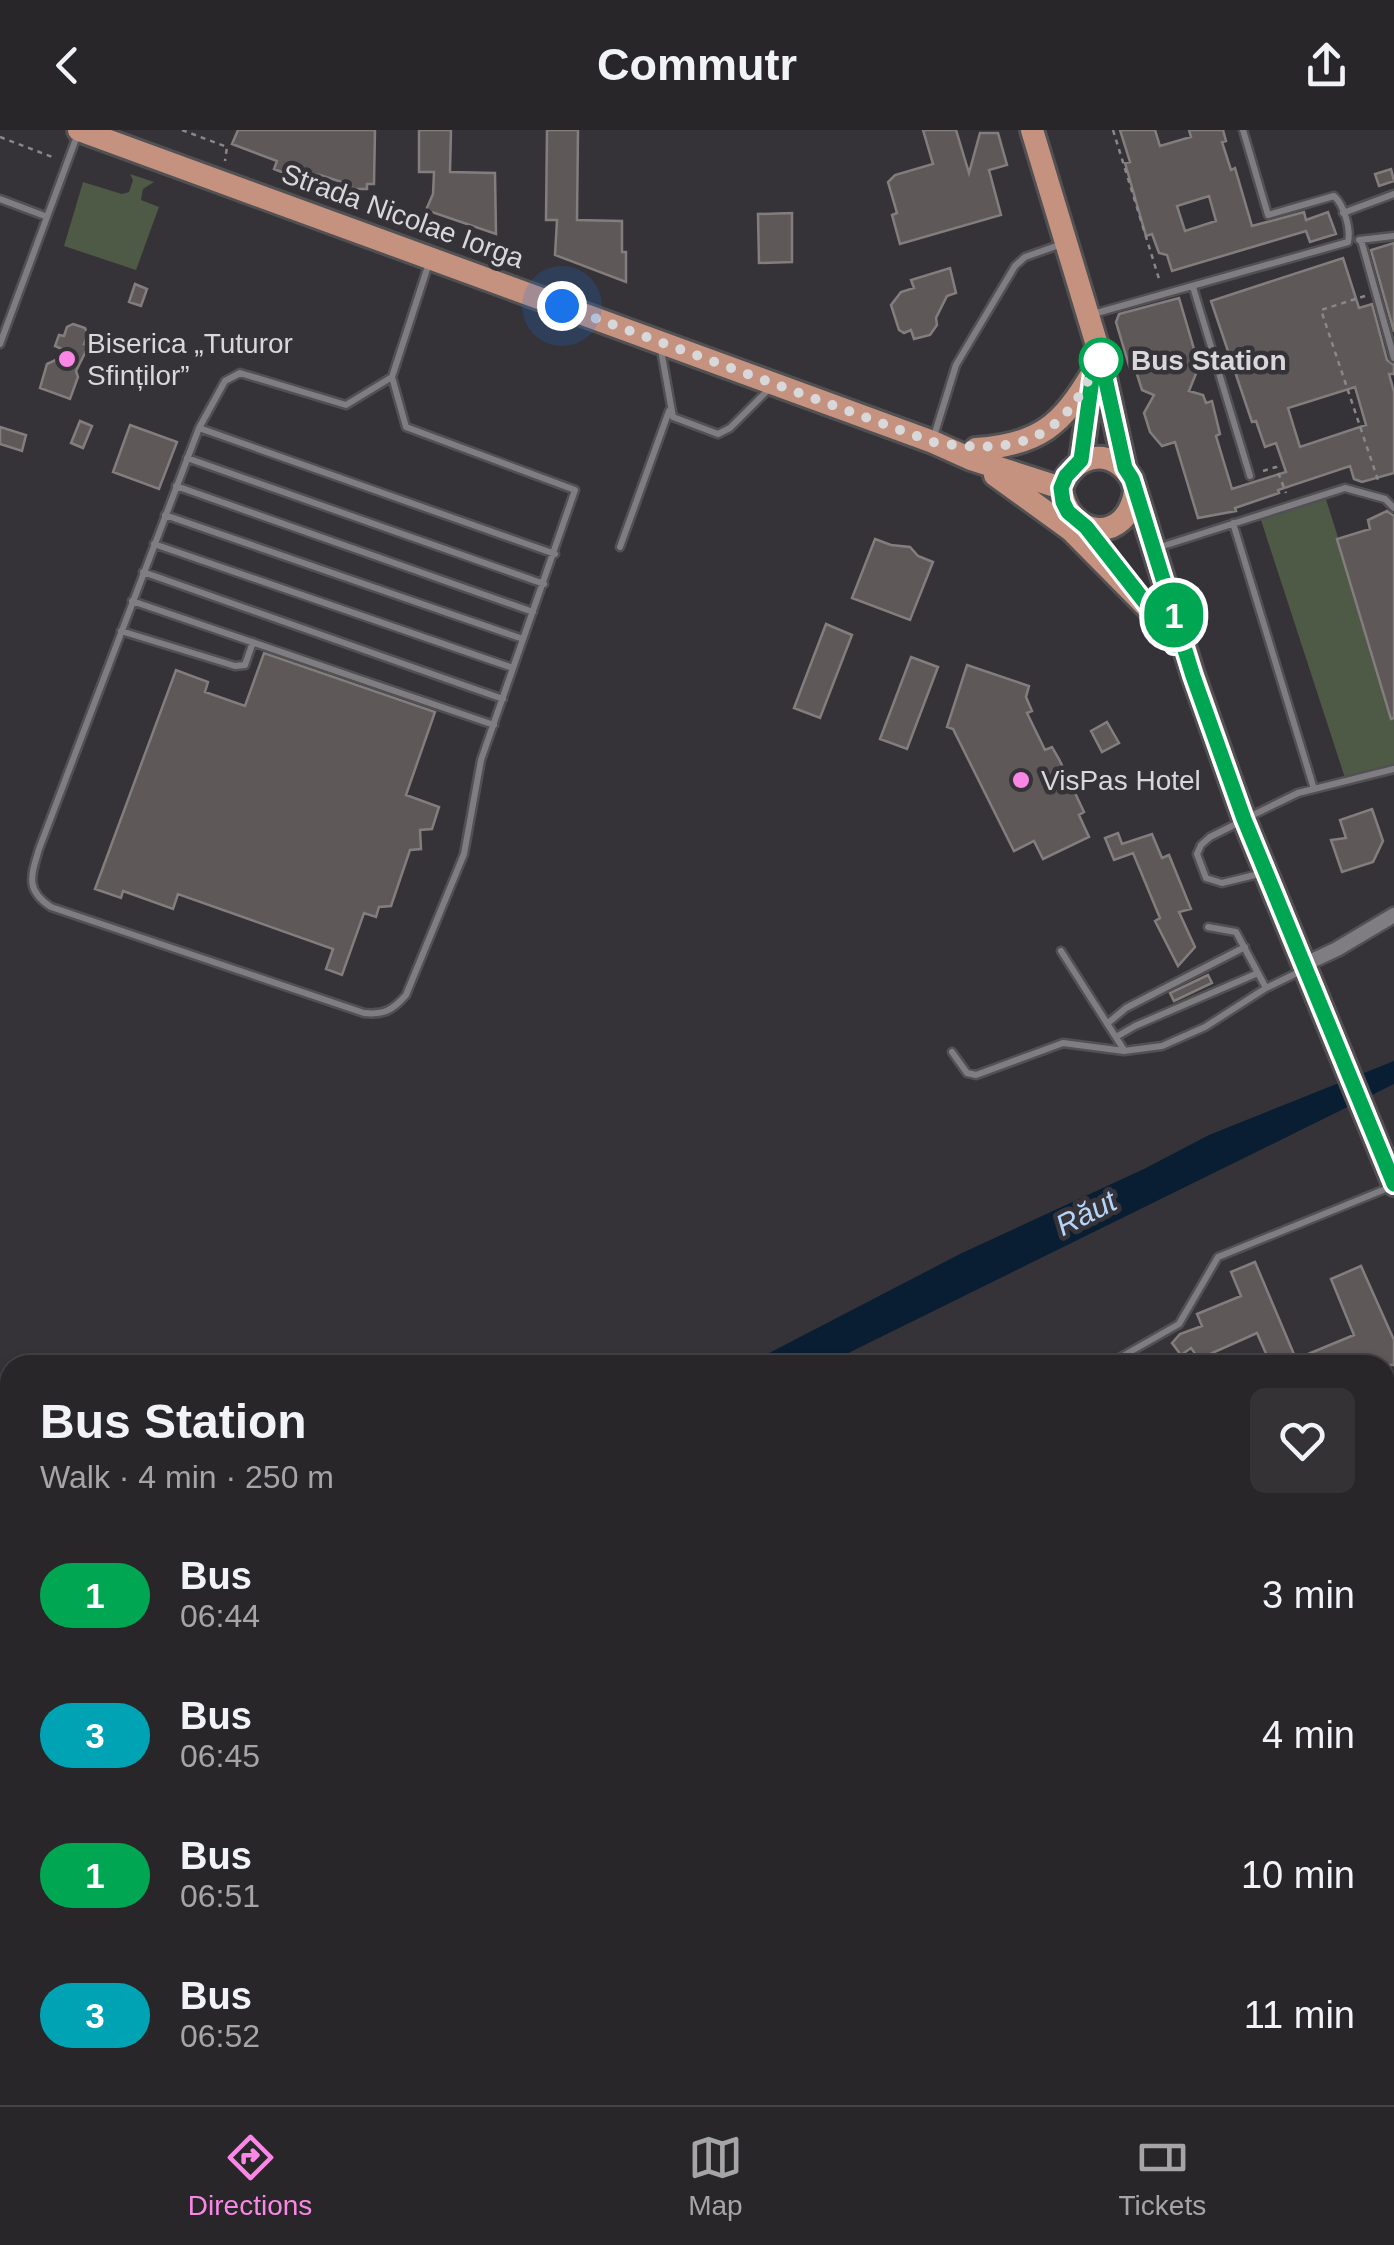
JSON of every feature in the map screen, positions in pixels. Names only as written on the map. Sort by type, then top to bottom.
[{"type":"main road","name":"Strada Nicolae Iorga","points":[[79,130],[933,442],[1069,475]]},
{"type":"main road","points":[[1032,130],[1088,316],[1125,468],[1193,676],[1244,819],[1394,1185]]},
{"type":"main road","points":[[974,454],[1018,444],[1048,430],[1075,402],[1097,364]]},
{"type":"main road","points":[[1097,364],[1069,475],[1068,512],[1086,527],[1155,615],[1193,676]]},
{"type":"main road","points":[[974,454],[1071,530],[1155,615]]},
{"type":"main road","points":[[1069,475],[1096,456],[1112,459],[1125,468]]},
{"type":"main road","points":[[1086,527],[1109,528],[1120,522],[1133,503],[1134,492]]},
{"type":"street","points":[[1304,967],[1394,915]]},
{"type":"lane","points":[[0,344],[79,130]]},
{"type":"lane","points":[[1243,130],[1268,215],[1332,196],[1339,199],[1348,242]]},
{"type":"lane","points":[[1343,213],[1394,194]]},
{"type":"lane","points":[[0,199],[46,216]]},
{"type":"lane","points":[[1088,316],[1348,242],[1394,236]]},
{"type":"lane","points":[[1361,240],[1394,358]]},
{"type":"lane","points":[[933,442],[956,365],[1015,266],[1025,257],[1066,242]]},
{"type":"lane","points":[[392,378],[346,405],[240,372],[225,380],[199,428],[165,514],[39,849],[32,885],[37,898],[51,907],[90,922],[364,1013],[378,1014],[393,1010],[406,995],[464,854],[482,760],[575,490],[406,428],[392,378],[431,258]]},
{"type":"lane","points":[[1193,287],[1250,476]]},
{"type":"lane","points":[[0,307],[12,312]]},
{"type":"lane","points":[[620,547],[670,410],[660,342]]},
{"type":"lane","points":[[670,410],[678,420],[725,433],[774,384]]},
{"type":"lane","points":[[199,428],[555,554]]},
{"type":"lane","points":[[188,458],[544,584]]},
{"type":"lane","points":[[176,486],[533,612]]},
{"type":"lane","points":[[1154,549],[1345,488],[1385,499],[1394,508]]},
{"type":"lane","points":[[165,514],[524,639]]},
{"type":"lane","points":[[1234,523],[1314,789]]},
{"type":"lane","points":[[154,544],[514,668]]},
{"type":"lane","points":[[144,572],[503,699]]},
{"type":"lane","points":[[132,601],[494,725]]},
{"type":"lane","points":[[121,631],[235,666],[245,666],[253,642]]},
{"type":"lane","points":[[1266,873],[1222,883],[1206,878],[1198,854],[1201,845],[1298,793],[1394,768]]},
{"type":"lane","points":[[1208,927],[1236,932],[1266,988]]},
{"type":"lane","points":[[1108,1023],[1126,1008],[1245,947]]},
{"type":"lane","points":[[1060,952],[1124,1051]]},
{"type":"lane","points":[[952,1052],[967,1073],[976,1075],[1063,1043],[1124,1051],[1162,1046],[1191,1034],[1304,967]]},
{"type":"lane","points":[[1116,1037],[1258,973]]},
{"type":"lane","points":[[1125,1355],[1179,1324],[1218,1257],[1394,1185]]},
{"type":"path","points":[[182,130],[227,147],[221,182]]},
{"type":"path","points":[[1113,130],[1164,295]]},
{"type":"path","points":[[0,137],[66,162]]},
{"type":"path","points":[[1376,292],[1322,310],[1385,499]]},
{"type":"path","points":[[1250,476],[1276,467],[1290,504]]},
{"type":"green space","points":[[130,174],[154,182],[143,189],[141,200],[159,207],[136,270],[64,246],[83,182],[122,194],[129,192],[133,180]]},
{"type":"green space","points":[[1324,493],[1394,714],[1394,770],[1346,781],[1259,514]]},
{"type":"water","name":"Răut","points":[[1394,1061],[1394,1084],[844,1355],[765,1355],[962,1253],[1209,1135]]},
{"type":"building","points":[[238,130],[375,130],[374,184],[367,184],[367,189],[351,189],[351,185],[320,175],[294,177],[274,169],[277,161],[232,144]]},
{"type":"building","points":[[419,130],[451,130],[450,172],[495,173],[496,234],[426,210],[433,194],[434,172],[419,172]]},
{"type":"building","points":[[547,130],[578,130],[577,220],[622,221],[626,282],[555,255],[557,220],[546,220]]},
{"type":"building","points":[[923,130],[956,130],[969,173],[980,133],[998,133],[1007,165],[989,170],[1001,215],[900,244],[888,182],[895,175],[933,164]]},
{"type":"building","points":[[1120,130],[1155,130],[1160,146],[1191,137],[1189,130],[1223,130],[1226,141],[1222,142],[1231,170],[1235,168],[1252,226],[1304,212],[1306,220],[1328,212],[1336,234],[1310,242],[1306,231],[1172,271],[1167,255],[1159,253],[1152,234],[1146,236],[1125,163],[1130,162]],"holes":[[[1209,196],[1216,221],[1185,231],[1177,206]]]},
{"type":"building","points":[[1391,169],[1394,181],[1379,186],[1375,174]]},
{"type":"building","points":[[792,213],[792,262],[759,263],[758,214]]},
{"type":"building","points":[[1394,243],[1394,332],[1371,250]]},
{"type":"building","points":[[1343,258],[1359,308],[1372,304],[1387,360],[1394,365],[1394,374],[1389,374],[1394,392],[1394,473],[1362,482],[1354,479],[1350,466],[1278,490],[1279,493],[1235,508],[1236,511],[1198,518],[1175,442],[1162,446],[1150,432],[1144,413],[1154,395],[1142,390],[1135,368],[1130,369],[1116,322],[1119,314],[1179,298],[1199,366],[1189,391],[1203,395],[1206,403],[1212,401],[1220,434],[1216,436],[1232,489],[1286,472],[1276,443],[1265,447],[1256,421],[1252,422],[1211,301]],"holes":[[[1355,387],[1366,425],[1300,447],[1288,408]]]},
{"type":"building","points":[[950,268],[956,293],[947,296],[930,335],[914,339],[911,330],[899,330],[891,305],[901,292],[914,288],[911,280]]},
{"type":"building","points":[[135,284],[147,289],[141,306],[129,302]]},
{"type":"building","name":"Biserica „Tuturor Sfinților”","points":[[73,324],[85,328],[88,335],[84,344],[89,345],[76,371],[78,377],[70,399],[40,388],[47,364],[71,353],[55,346],[59,335],[64,336]]},
{"type":"building","points":[[80,421],[92,426],[83,448],[71,443]]},
{"type":"building","points":[[130,425],[177,442],[159,489],[113,472]]},
{"type":"building","points":[[0,427],[26,435],[22,451],[0,444]]},
{"type":"building","points":[[1387,511],[1394,516],[1391,719],[1337,539],[1370,529],[1368,520]]},
{"type":"building","points":[[875,539],[910,547],[918,556],[933,562],[910,620],[852,598]]},
{"type":"building","points":[[826,624],[852,635],[820,718],[794,708]]},
{"type":"building","points":[[264,653],[435,712],[406,795],[439,807],[432,829],[420,830],[421,849],[410,850],[391,906],[379,907],[376,917],[364,913],[342,975],[326,969],[333,949],[178,894],[173,909],[123,891],[121,898],[95,889],[176,670],[208,682],[205,692],[245,706]]},
{"type":"building","points":[[911,657],[938,667],[907,749],[880,739]]},
{"type":"building","points":[[967,665],[1029,686],[1026,697],[1032,711],[1027,713],[1045,750],[1052,747],[1059,759],[1084,812],[1079,815],[1089,837],[1043,859],[1034,841],[1014,851],[953,729],[947,727]]},
{"type":"building","points":[[1107,722],[1119,743],[1102,752],[1091,731]]},
{"type":"building","points":[[1372,809],[1383,841],[1373,862],[1342,872],[1331,840],[1346,838],[1340,820]]},
{"type":"building","points":[[1118,833],[1122,844],[1152,834],[1162,858],[1169,855],[1191,909],[1179,912],[1195,947],[1178,966],[1155,921],[1160,918],[1133,853],[1114,860],[1105,838]]},
{"type":"building","points":[[1208,975],[1212,983],[1174,1001],[1170,993]]},
{"type":"building","points":[[1255,1262],[1294,1355],[1267,1355],[1257,1333],[1208,1355],[1196,1355],[1191,1348],[1181,1355],[1172,1343],[1180,1334],[1202,1326],[1197,1314],[1241,1296],[1231,1272]]},
{"type":"building","points":[[1361,1266],[1394,1340],[1394,1355],[1306,1355],[1354,1335],[1331,1279]]},
{"type":"bus line","name":"1","points":[[1174,645],[1155,615],[1063,502],[1061,488],[1066,476],[1081,460],[1093,372],[1100,355],[1125,468],[1132,479],[1193,676],[1244,819],[1394,1184]]},
{"type":"place","name":"Biserica „Tuturor Sfinților”","points":[[67,359]]},
{"type":"place","name":"Bus Station","points":[[1101,360]]},
{"type":"place","name":"VisPas Hotel","points":[[1021,780]]},
{"type":"route","points":[[562,306],[933,442],[976,449],[1018,444],[1048,430],[1075,402],[1100,355],[1101,360]]}]
